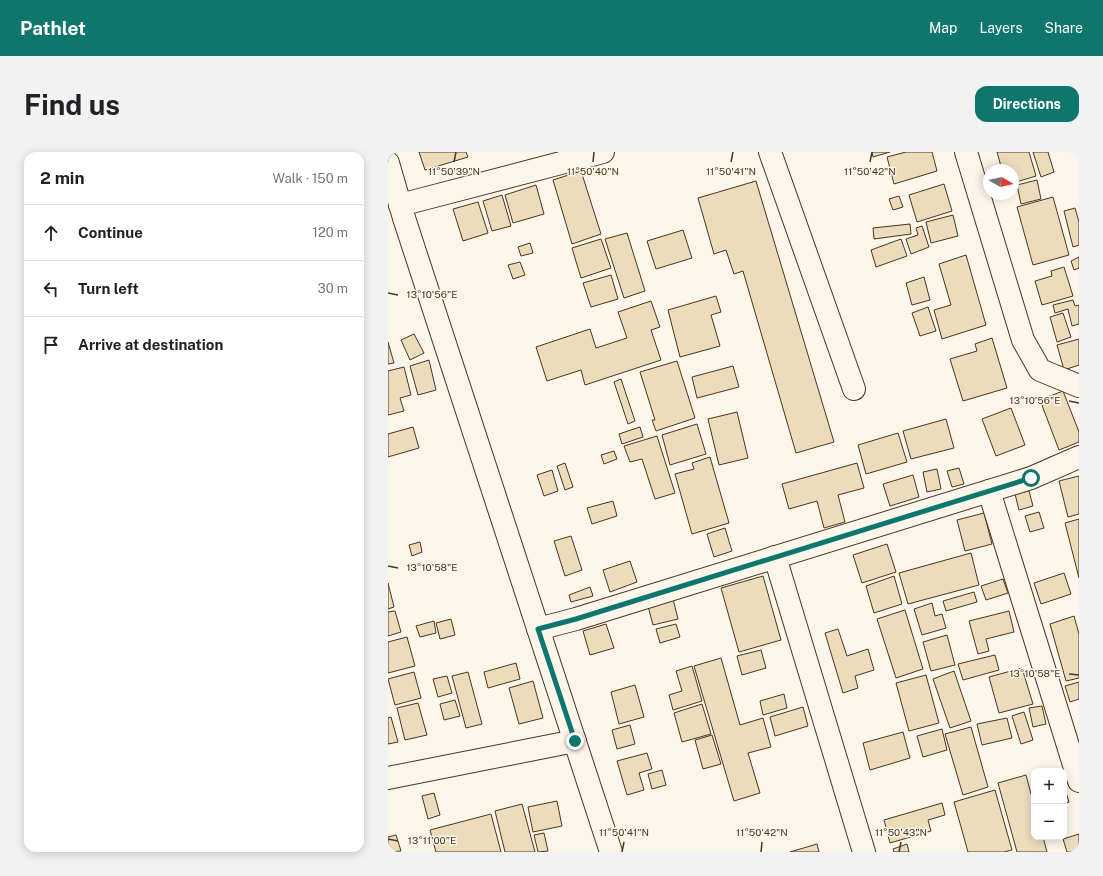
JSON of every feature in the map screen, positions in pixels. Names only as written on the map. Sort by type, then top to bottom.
[{"type":"street","points":[[770,152],[854,389]]},
{"type":"street","points":[[966,152],[1023,340],[1040,370],[1079,386]]},
{"type":"street","points":[[400,205],[592,153]]},
{"type":"street","points":[[388,163],[400,205],[611,852]]},
{"type":"street","points":[[538,629],[583,617],[1031,478],[1079,457]]},
{"type":"street","points":[[989,491],[1079,781]]},
{"type":"street","points":[[775,557],[864,852]]},
{"type":"street","points":[[388,778],[575,741]]},
{"type":"building","points":[[419,152],[466,152],[468,157],[425,170]]},
{"type":"building","points":[[872,152],[890,152],[873,157]]},
{"type":"building","points":[[906,152],[932,152],[937,171],[894,184],[887,157]]},
{"type":"building","points":[[997,152],[1029,152],[1036,176],[1019,181],[1019,164],[1000,164]]},
{"type":"building","points":[[1033,152],[1048,152],[1054,172],[1041,177]]},
{"type":"building","points":[[581,171],[601,234],[572,244],[553,180]]},
{"type":"building","points":[[1037,180],[1041,199],[1021,204],[1019,184]]},
{"type":"building","points":[[756,181],[834,442],[796,453],[743,271],[734,274],[726,250],[714,254],[698,198]]},
{"type":"building","points":[[944,184],[952,211],[917,222],[909,195]]},
{"type":"building","points":[[536,185],[544,214],[513,223],[505,195]]},
{"type":"building","points":[[502,195],[511,226],[492,231],[483,201]]},
{"type":"building","points":[[899,196],[903,207],[893,210],[889,199]]},
{"type":"building","points":[[1053,197],[1069,255],[1033,265],[1017,207]]},
{"type":"building","points":[[478,202],[488,233],[463,241],[453,209]]},
{"type":"building","points":[[1075,208],[1079,222],[1079,245],[1073,247],[1064,211]]},
{"type":"building","points":[[953,215],[958,236],[931,243],[926,222]]},
{"type":"building","points":[[910,224],[911,234],[874,239],[873,228]]},
{"type":"building","points":[[922,226],[929,247],[911,254],[906,239],[918,235],[916,228]]},
{"type":"building","points":[[683,230],[692,258],[656,269],[647,241]]},
{"type":"building","points":[[627,233],[645,291],[624,298],[605,239]]},
{"type":"building","points":[[601,239],[611,268],[581,278],[572,248]]},
{"type":"building","points":[[901,239],[907,256],[876,267],[871,250]]},
{"type":"building","points":[[530,243],[533,253],[521,256],[518,247]]},
{"type":"building","points":[[966,255],[986,325],[942,339],[934,310],[951,305],[939,264]]},
{"type":"building","points":[[1079,257],[1079,268],[1074,270],[1071,261]]},
{"type":"building","points":[[520,262],[525,275],[513,279],[508,265]]},
{"type":"building","points":[[1064,267],[1073,296],[1042,305],[1035,281],[1052,276],[1051,271]]},
{"type":"building","points":[[611,275],[618,299],[591,307],[583,283]]},
{"type":"building","points":[[924,277],[930,300],[912,305],[906,283]]},
{"type":"building","points":[[716,296],[721,312],[711,315],[720,346],[680,357],[668,310]]},
{"type":"building","points":[[1073,300],[1075,306],[1079,305],[1079,324],[1072,326],[1068,309],[1055,313],[1053,305]]},
{"type":"building","points":[[651,301],[660,327],[651,330],[661,360],[585,385],[581,370],[547,381],[536,347],[590,329],[596,348],[627,338],[618,312]]},
{"type":"building","points":[[928,307],[936,331],[920,336],[912,313]]},
{"type":"building","points":[[1063,313],[1071,337],[1057,342],[1050,317]]},
{"type":"building","points":[[414,334],[424,353],[410,360],[401,340]]},
{"type":"building","points":[[992,338],[1007,388],[963,401],[950,359],[977,351],[975,344]]},
{"type":"building","points":[[1079,339],[1079,365],[1064,370],[1057,345]]},
{"type":"building","points":[[388,342],[394,363],[388,364]]},
{"type":"building","points":[[429,360],[436,390],[418,395],[410,366]]},
{"type":"building","points":[[677,361],[695,418],[656,431],[652,420],[655,420],[640,372]]},
{"type":"building","points":[[733,366],[739,387],[697,398],[692,377]]},
{"type":"building","points":[[404,367],[411,395],[400,398],[404,411],[388,415],[388,371]]},
{"type":"building","points":[[621,379],[635,421],[628,424],[614,382]]},
{"type":"building","points":[[1063,391],[1079,432],[1079,442],[1059,450],[1040,400]]},
{"type":"building","points":[[1011,408],[1025,445],[996,456],[982,419]]},
{"type":"building","points":[[737,412],[748,458],[719,465],[708,419]]},
{"type":"building","points":[[946,419],[954,448],[911,459],[903,431]]},
{"type":"building","points":[[697,424],[706,454],[670,465],[662,435]]},
{"type":"building","points":[[413,427],[419,448],[388,457],[388,434]]},
{"type":"building","points":[[640,427],[643,437],[622,444],[619,434]]},
{"type":"building","points":[[898,433],[907,462],[866,474],[858,445]]},
{"type":"building","points":[[657,436],[675,493],[655,499],[642,459],[630,462],[624,446]]},
{"type":"building","points":[[614,451],[617,459],[604,464],[601,455]]},
{"type":"building","points":[[710,457],[729,523],[692,534],[675,474],[694,469],[692,463]]},
{"type":"building","points":[[565,463],[573,487],[565,490],[557,466]]},
{"type":"building","points":[[857,463],[864,488],[838,495],[845,522],[824,528],[817,501],[789,509],[782,484]]},
{"type":"building","points":[[959,468],[964,484],[952,487],[947,471]]},
{"type":"building","points":[[937,469],[941,489],[927,492],[923,472]]},
{"type":"building","points":[[552,470],[558,491],[544,496],[537,475]]},
{"type":"building","points":[[913,475],[919,497],[890,506],[883,484]]},
{"type":"building","points":[[1079,476],[1079,514],[1068,517],[1059,481]]},
{"type":"building","points":[[1029,491],[1033,506],[1019,510],[1015,494]]},
{"type":"building","points":[[613,501],[617,516],[592,524],[587,508]]},
{"type":"building","points":[[1039,512],[1044,528],[1030,532],[1025,516]]},
{"type":"building","points":[[984,513],[992,544],[965,551],[957,520]]},
{"type":"building","points":[[1079,519],[1079,578],[1065,523]]},
{"type":"building","points":[[725,528],[732,551],[714,557],[707,534]]},
{"type":"building","points":[[571,536],[582,570],[565,576],[554,541]]},
{"type":"building","points":[[420,542],[422,552],[412,556],[409,545]]},
{"type":"building","points":[[887,544],[896,572],[862,583],[853,555]]},
{"type":"building","points":[[971,553],[979,585],[908,604],[899,573]]},
{"type":"building","points":[[630,561],[637,582],[610,592],[603,570]]},
{"type":"building","points":[[1064,573],[1071,594],[1041,604],[1034,583]]},
{"type":"building","points":[[763,576],[781,640],[739,652],[721,588]]},
{"type":"building","points":[[894,576],[902,604],[874,613],[866,586]]},
{"type":"building","points":[[1003,579],[1008,593],[986,600],[981,586]]},
{"type":"building","points":[[388,583],[394,607],[388,609]]},
{"type":"building","points":[[590,587],[593,596],[571,602],[569,595]]},
{"type":"building","points":[[974,592],[977,602],[946,611],[943,601]]},
{"type":"building","points":[[673,599],[678,619],[653,625],[648,606]]},
{"type":"building","points":[[932,603],[935,616],[942,614],[946,628],[922,635],[914,609]]},
{"type":"building","points":[[905,610],[923,669],[896,678],[877,619]]},
{"type":"building","points":[[395,611],[401,632],[388,636],[388,612]]},
{"type":"building","points":[[1009,611],[1014,632],[986,639],[989,651],[978,654],[969,621]]},
{"type":"building","points":[[1074,616],[1079,634],[1079,678],[1066,681],[1050,624]]},
{"type":"building","points":[[451,619],[455,635],[440,639],[436,623]]},
{"type":"building","points":[[434,621],[436,633],[420,637],[416,626]]},
{"type":"building","points":[[606,624],[614,648],[590,655],[583,631]]},
{"type":"building","points":[[676,624],[680,637],[660,643],[656,629]]},
{"type":"building","points":[[838,629],[847,656],[868,649],[874,670],[855,676],[858,688],[843,693],[825,633]]},
{"type":"building","points":[[947,635],[955,665],[931,671],[923,642]]},
{"type":"building","points":[[407,637],[415,666],[388,673],[388,642]]},
{"type":"building","points":[[761,650],[766,668],[742,675],[737,656]]},
{"type":"building","points":[[995,655],[999,670],[963,680],[958,664]]},
{"type":"building","points":[[721,658],[740,725],[763,718],[771,747],[748,753],[760,793],[734,801],[694,666]]},
{"type":"building","points":[[516,663],[520,679],[488,688],[484,672]]},
{"type":"building","points":[[692,666],[702,701],[673,710],[669,695],[682,691],[676,671]]},
{"type":"building","points":[[1022,668],[1033,704],[999,713],[989,677]]},
{"type":"building","points":[[954,671],[971,721],[950,728],[933,679]]},
{"type":"building","points":[[414,672],[421,698],[395,705],[388,679]]},
{"type":"building","points":[[468,672],[482,724],[466,728],[452,676]]},
{"type":"building","points":[[926,675],[939,723],[909,731],[896,683]]},
{"type":"building","points":[[447,676],[452,693],[438,697],[433,679]]},
{"type":"building","points":[[533,681],[543,718],[519,724],[509,688]]},
{"type":"building","points":[[1079,682],[1079,699],[1070,702],[1065,686]]},
{"type":"building","points":[[635,685],[644,717],[619,724],[611,692]]},
{"type":"building","points":[[784,694],[787,708],[763,715],[760,701]]},
{"type":"building","points":[[455,700],[460,716],[444,720],[440,704]]},
{"type":"building","points":[[418,703],[427,735],[405,740],[397,708]]},
{"type":"building","points":[[702,704],[711,734],[682,742],[674,713]]},
{"type":"building","points":[[1042,706],[1046,724],[1033,727],[1029,708]]},
{"type":"building","points":[[803,707],[808,726],[775,736],[770,717]]},
{"type":"building","points":[[1024,712],[1033,740],[1021,744],[1012,716]]},
{"type":"building","points":[[391,717],[398,742],[388,744],[388,718]]},
{"type":"building","points":[[1007,718],[1012,738],[982,745],[977,724]]},
{"type":"building","points":[[630,725],[635,744],[617,749],[612,730]]},
{"type":"building","points":[[971,727],[988,787],[963,795],[945,734]]},
{"type":"building","points":[[942,729],[947,750],[923,757],[917,736]]},
{"type":"building","points":[[903,732],[910,758],[870,770],[863,743]]},
{"type":"building","points":[[712,735],[721,764],[703,769],[695,740]]},
{"type":"building","points":[[647,753],[652,769],[639,773],[644,790],[627,795],[617,761]]},
{"type":"building","points":[[662,770],[666,785],[652,789],[648,774]]},
{"type":"building","points":[[1026,775],[1031,794],[1031,840],[1044,840],[1047,852],[1017,852],[998,783]]},
{"type":"building","points":[[995,790],[1012,850],[1004,852],[968,852],[954,802]]},
{"type":"building","points":[[434,793],[440,815],[428,819],[422,796]]},
{"type":"building","points":[[557,801],[562,826],[533,832],[528,807]]},
{"type":"building","points":[[942,803],[945,815],[928,820],[931,831],[890,843],[884,820]]},
{"type":"building","points":[[522,804],[535,852],[505,852],[495,811]]},
{"type":"building","points":[[491,814],[501,852],[436,852],[430,830]]},
{"type":"building","points":[[544,833],[548,851],[538,852],[534,835]]},
{"type":"building","points":[[1079,834],[1079,852],[1067,852],[1063,840],[1067,840],[1067,838]]},
{"type":"building","points":[[396,835],[401,851],[388,852],[388,837]]},
{"type":"building","points":[[817,844],[819,852],[790,852]]},
{"type":"building","points":[[907,844],[909,852],[894,852],[893,849]]},
{"type":"route","points":[[575,741],[538,629],[576,619],[1031,478]]}]
